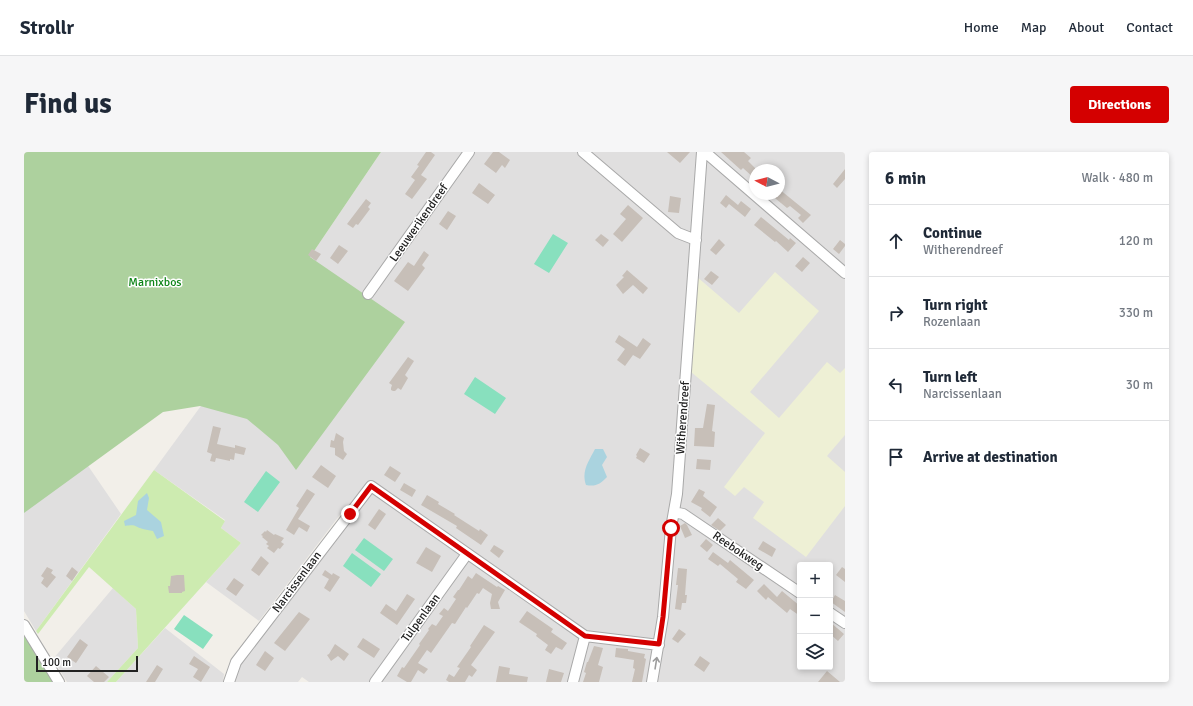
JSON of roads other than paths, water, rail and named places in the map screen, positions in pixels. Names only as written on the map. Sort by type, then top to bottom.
[{"type":"street","name":"Leeuwerikendreef","points":[[368,294],[469,152]]},
{"type":"street","points":[[583,152],[678,233],[696,240]]},
{"type":"street","points":[[704,152],[845,273]]},
{"type":"street","name":"Witherendreef","points":[[652,682],[663,617],[671,528],[677,494],[704,152]]},
{"type":"street","name":"Narcissenlaan","points":[[229,682],[236,662],[371,486],[467,554]]},
{"type":"street","name":"Reebokweg","points":[[674,512],[683,514],[797,590]]},
{"type":"street","points":[[467,554],[585,636],[659,644]]},
{"type":"street","name":"Tulpenlaan","points":[[375,682],[467,554]]},
{"type":"street","points":[[833,615],[845,623]]},
{"type":"street","points":[[24,625],[59,682]]},
{"type":"street","points":[[573,682],[585,636]]},
{"type":"water","points":[[595,449],[603,449],[607,457],[602,465],[607,477],[593,486],[586,485],[584,475],[585,471]]},
{"type":"water","points":[[147,493],[149,498],[147,510],[161,522],[164,536],[157,539],[153,531],[129,525],[125,526],[124,521],[136,515],[138,501]]},
{"type":"park label","name":"Marnixbos","points":[[155,282]]}]
